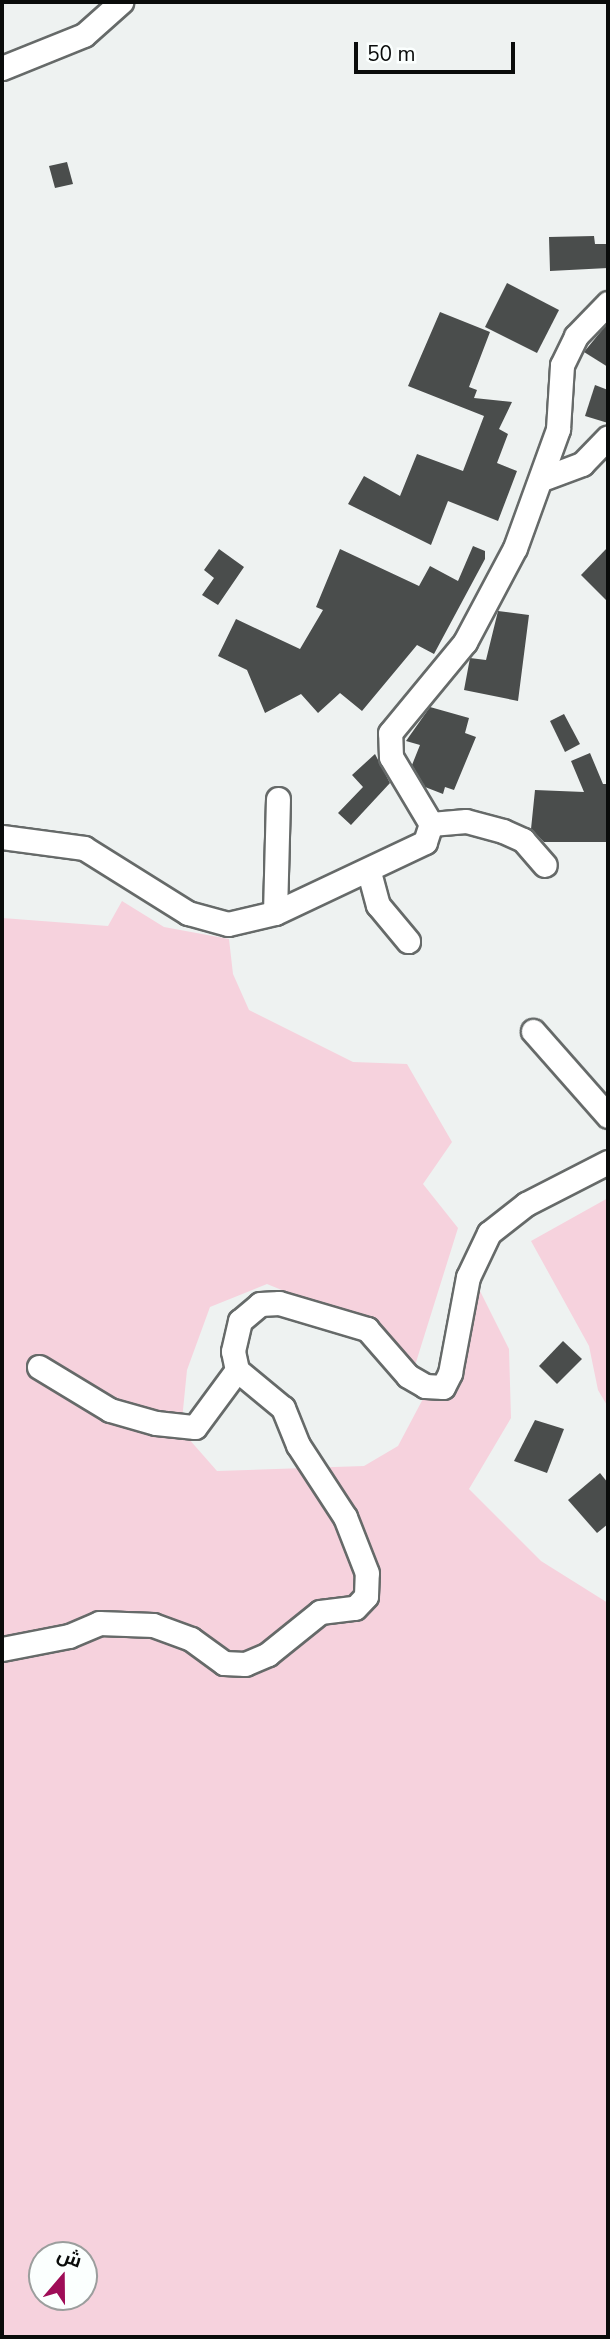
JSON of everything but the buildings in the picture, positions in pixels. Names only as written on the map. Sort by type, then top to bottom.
[{"type":"street","points":[[2,68],[84,35],[121,2]]},
{"type":"street","points":[[2,836],[84,848],[188,913],[228,924],[275,913],[369,873],[425,842],[431,824],[391,757],[390,733],[465,642],[515,548],[558,429],[562,365],[576,336],[608,303]]},
{"type":"street","points":[[542,479],[582,464],[608,438]]},
{"type":"street","points":[[275,913],[278,799]]},
{"type":"street","points":[[431,824],[466,821],[503,831],[523,840],[545,864]]},
{"type":"street","points":[[369,873],[378,905],[408,941]]},
{"type":"street","points":[[533,1031],[608,1116]]},
{"type":"street","points":[[2,1649],[69,1636],[99,1623],[153,1626],[191,1639],[224,1663],[245,1664],[268,1654],[320,1612],[355,1608],[366,1596],[367,1573],[345,1517],[298,1445],[283,1408],[237,1370],[233,1351],[240,1321],[260,1304],[279,1303],[367,1329],[408,1376],[425,1386],[443,1387],[450,1373],[468,1277],[489,1233],[526,1204],[608,1162]]},
{"type":"street","points":[[39,1367],[110,1410],[156,1423],[195,1427],[237,1370]]},
{"type":"shaded area","points":[[122,901],[164,927],[229,939],[233,974],[249,1010],[353,1062],[407,1064],[452,1142],[423,1184],[458,1228],[412,1375],[392,1376],[375,1359],[365,1324],[267,1284],[210,1307],[187,1370],[181,1430],[217,1471],[364,1466],[398,1446],[480,1291],[509,1349],[511,1418],[469,1489],[541,1561],[608,1603],[608,2337],[2,2337],[2,918],[108,926]]},
{"type":"shaded area","points":[[608,1198],[608,1407],[598,1390],[589,1346],[531,1241]]}]
